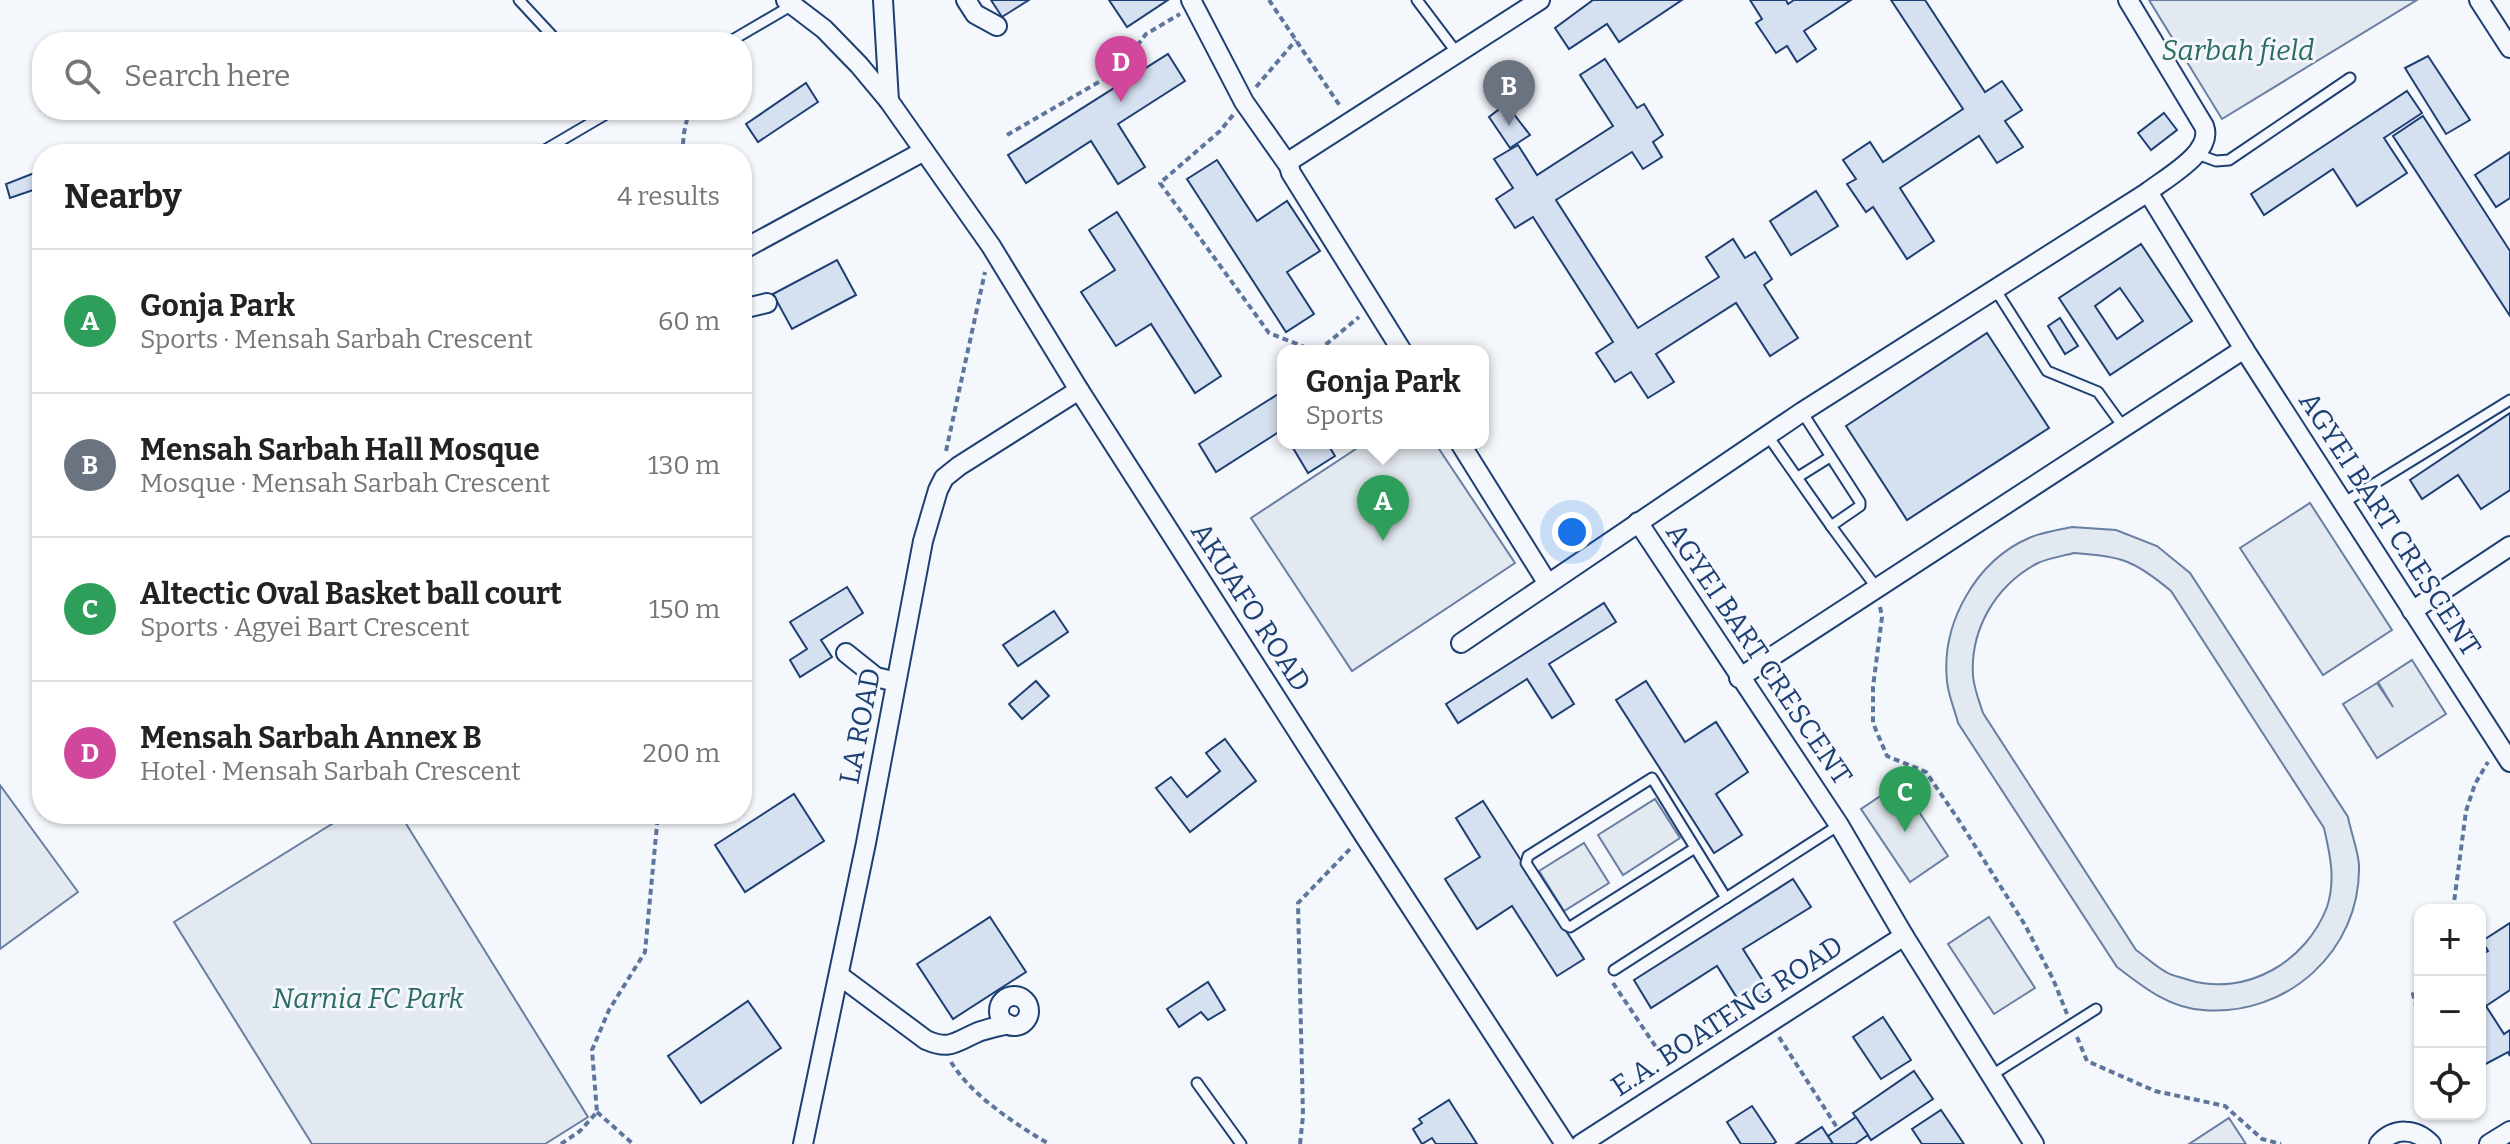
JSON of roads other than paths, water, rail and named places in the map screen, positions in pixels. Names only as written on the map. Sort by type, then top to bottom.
[{"type":"street","points":[[883,0],[889,101]]},
{"type":"street","points":[[966,0],[975,14],[997,26]]},
{"type":"street","points":[[1289,166],[1291,160],[1540,0]]},
{"type":"street","points":[[1461,643],[1802,412],[2148,192],[2197,154],[2206,141],[2204,126],[2128,0]]},
{"type":"street","points":[[2479,0],[2510,48]]},
{"type":"street","name":"AKUAFO ROAD","points":[[790,2],[824,29],[889,101],[991,246],[1079,390],[1565,1144]]},
{"type":"street","points":[[1192,3],[1244,102],[1289,166],[1398,345]]},
{"type":"street","points":[[752,245],[924,151]]},
{"type":"street","name":"AGYEI BART CRESCENT","points":[[2148,192],[2244,349],[2510,762]]},
{"type":"street","points":[[752,307],[767,303]]},
{"type":"street","points":[[1739,678],[2244,349]]},
{"type":"street","name":"LA ROAD","points":[[803,1144],[840,976],[923,541],[938,490],[944,478],[959,466],[1079,390]]},
{"type":"street","points":[[1464,449],[1548,584]]},
{"type":"street","name":"AGYEI BART CRESCENT","points":[[1638,522],[1839,825],[1904,936],[2034,1144]]},
{"type":"street","points":[[2412,611],[2510,546]]},
{"type":"street","points":[[846,653],[876,677],[896,682]]},
{"type":"street","name":"E.A. BOATENG ROAD","points":[[1581,1144],[1904,936]]},
{"type":"street","points":[[840,976],[926,1040],[941,1046],[959,1043],[977,1033],[1008,1024]]},
{"type":"street","points":[[2379,1144],[2392,1133],[2403,1131],[2425,1137],[2431,1144]]},
{"type":"street","points":[[2489,1144],[2510,1131]]},
{"type":"lane","points":[[519,0],[549,32]]},
{"type":"lane","points":[[1417,0],[1457,53]]},
{"type":"lane","points":[[744,32],[790,2]]},
{"type":"lane","points":[[2197,154],[2216,161],[2229,160],[2350,78]]},
{"type":"lane","points":[[555,144],[596,120]]},
{"type":"lane","points":[[1994,288],[2047,371],[2098,392],[2124,428]]},
{"type":"lane","points":[[2343,503],[2510,400]]},
{"type":"lane","points":[[1802,412],[1860,502],[1860,506],[1831,526]]},
{"type":"lane","points":[[1768,436],[1876,587]]},
{"type":"lane","points":[[1798,477],[1830,457]]},
{"type":"lane","points":[[1695,848],[1570,927],[1526,863],[1528,856],[1652,778],[1726,898]]},
{"type":"lane","points":[[1614,970],[1839,825]]},
{"type":"lane","points":[[1992,1075],[2096,1009]]},
{"type":"lane","points":[[1197,1083],[1241,1144]]},
{"type":"place","name":"Mensah Sarbah Annex B","points":[[1121,102]]},
{"type":"place","name":"Mensah Sarbah Hall Mosque","points":[[1509,126]]},
{"type":"place","name":"Gonja Park","points":[[1383,541]]},
{"type":"place","name":"Altectic Oval Basket ball court","points":[[1905,832]]},
{"type":"park label","name":"Sarbah field","points":[[2238,50]]},
{"type":"park label","name":"Narnia FC Park","points":[[368,998]]}]
